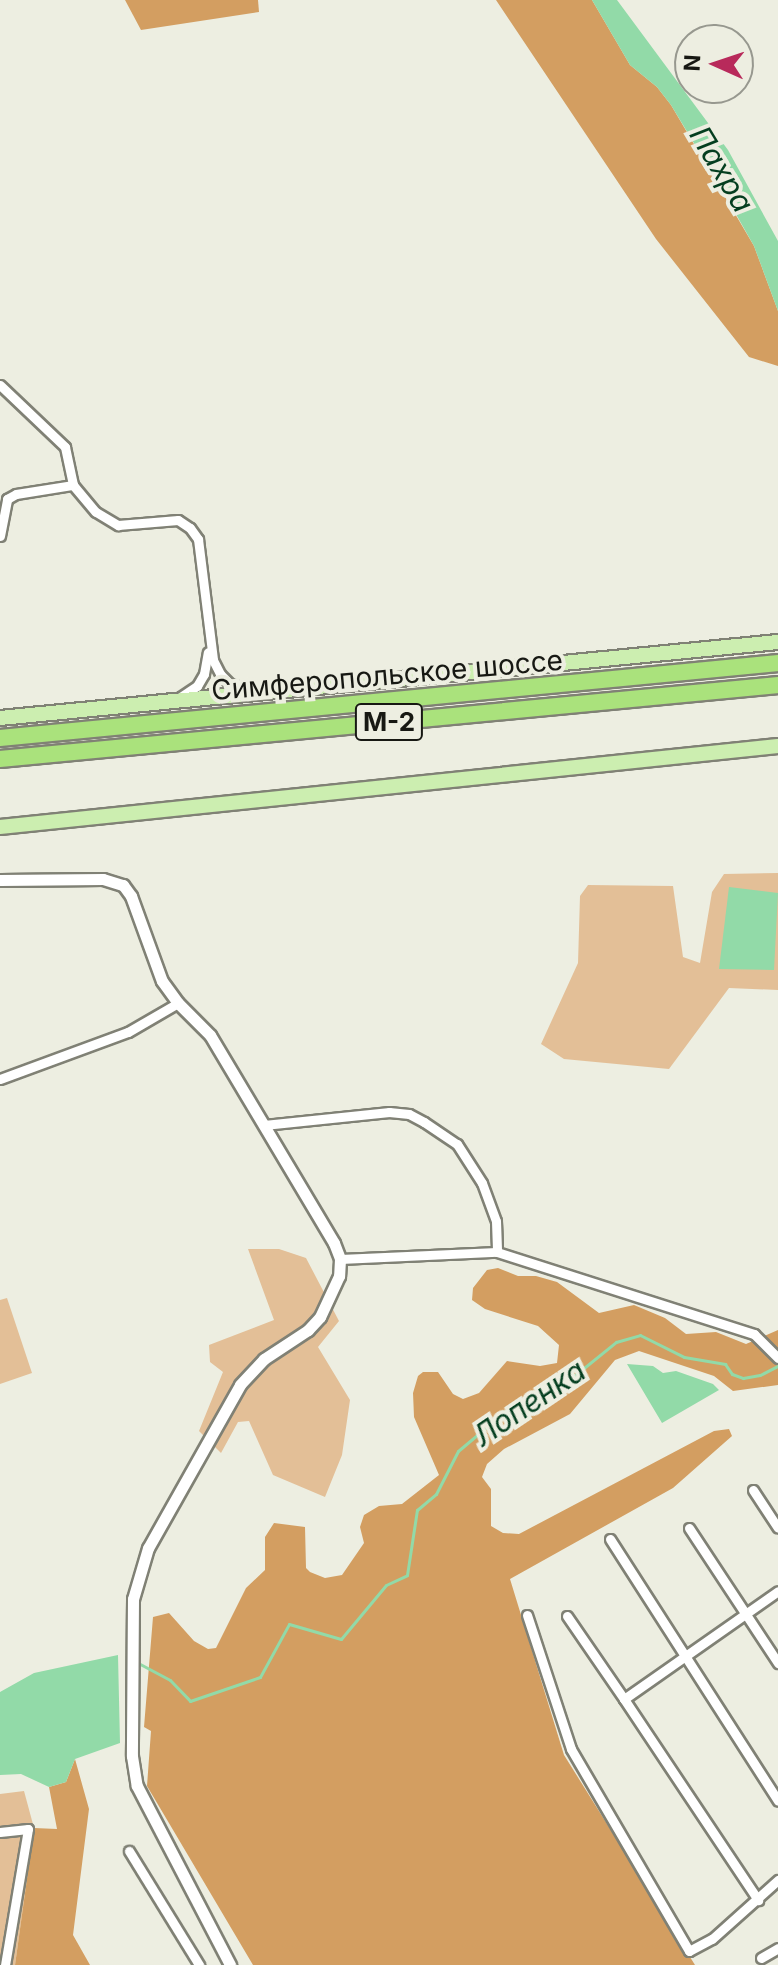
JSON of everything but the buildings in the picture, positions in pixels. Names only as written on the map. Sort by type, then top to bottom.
[{"type":"highway","name":"Симферопольское шоссе","points":[[0,738],[778,663]]},
{"type":"highway","name":"Симферопольское шоссе","points":[[0,759],[778,685]]},
{"type":"main road","points":[[0,718],[778,642]]},
{"type":"main road","points":[[0,827],[778,746]]},
{"type":"street","points":[[0,385],[65,447],[73,485],[96,512],[118,525],[178,520],[190,528],[198,539],[209,641],[220,674],[230,684],[269,692]]},
{"type":"street","points":[[0,536],[7,499],[16,494],[73,485]]},
{"type":"street","points":[[165,703],[197,686],[204,674],[209,641]]},
{"type":"street","points":[[0,880],[103,879],[123,885],[131,896],[162,981],[178,1003],[210,1035],[340,1259],[339,1276],[320,1317],[308,1330],[264,1359],[240,1385],[148,1548],[133,1599],[132,1756],[137,1786],[230,1965]]},
{"type":"street","points":[[0,1079],[128,1032],[178,1003]]},
{"type":"street","points":[[264,1125],[389,1112],[409,1114],[424,1122],[457,1144],[482,1183],[496,1221],[497,1252]]},
{"type":"street","points":[[340,1259],[497,1252],[754,1334],[778,1358]]},
{"type":"street","points":[[753,1490],[778,1528]]},
{"type":"street","points":[[689,1528],[778,1663]]},
{"type":"street","points":[[610,1539],[778,1801]]},
{"type":"street","points":[[624,1699],[778,1591]]},
{"type":"street","points":[[527,1615],[571,1749],[689,1951],[712,1939],[778,1880]]},
{"type":"street","points":[[567,1616],[758,1900]]},
{"type":"street","points":[[0,1832],[28,1829],[5,1965]]},
{"type":"street","points":[[129,1851],[199,1965]]},
{"type":"street","points":[[761,1958],[778,1948]]},
{"type":"shaded area","points":[[125,0],[258,0],[259,12],[141,30]]},
{"type":"shaded area","points":[[496,0],[592,0],[630,65],[657,87],[671,105],[754,246],[778,311],[778,366],[749,357],[656,239]]},
{"type":"shaded area","points":[[778,873],[778,990],[729,988],[669,1069],[564,1059],[541,1044],[578,963],[580,896],[588,885],[673,886],[683,957],[700,963],[712,892],[724,874]]},
{"type":"shaded area","points":[[248,1249],[279,1249],[306,1258],[339,1321],[318,1347],[350,1400],[342,1455],[325,1497],[273,1475],[249,1421],[238,1422],[221,1453],[199,1431],[223,1372],[210,1362],[209,1345],[274,1320]]},
{"type":"shaded area","points":[[498,1268],[518,1276],[536,1276],[557,1282],[599,1313],[634,1305],[665,1318],[686,1334],[716,1332],[746,1344],[778,1330],[778,1385],[733,1391],[714,1376],[639,1351],[615,1360],[570,1414],[504,1449],[487,1464],[482,1477],[491,1489],[491,1526],[503,1533],[519,1534],[714,1431],[729,1429],[732,1436],[673,1488],[510,1579],[564,1755],[695,1965],[253,1965],[147,1786],[151,1731],[144,1727],[153,1617],[169,1613],[194,1641],[208,1649],[216,1648],[246,1588],[265,1570],[265,1537],[274,1523],[305,1527],[306,1568],[310,1572],[325,1578],[342,1575],[364,1543],[360,1527],[364,1515],[379,1506],[402,1504],[439,1475],[414,1417],[413,1393],[418,1376],[423,1372],[438,1372],[453,1394],[463,1399],[479,1393],[507,1361],[540,1366],[557,1363],[559,1345],[538,1326],[485,1309],[472,1300],[473,1288],[487,1270]]},
{"type":"shaded area","points":[[7,1298],[32,1373],[0,1384],[0,1300]]},
{"type":"shaded area","points":[[75,1759],[89,1809],[73,1935],[90,1965],[15,1965],[34,1828],[57,1829],[49,1787],[66,1782]]},
{"type":"shaded area","points":[[24,1791],[34,1828],[15,1965],[0,1965],[0,1794]]},
{"type":"water","name":"Пахра","points":[[592,0],[617,0],[674,77],[674,104],[694,104],[728,150],[778,241],[778,311],[754,246],[724,193],[671,105],[657,87],[630,65]]},
{"type":"water","points":[[729,887],[778,893],[774,970],[719,969]]},
{"type":"water","points":[[627,1364],[653,1366],[663,1373],[676,1371],[713,1384],[719,1390],[662,1423]]},
{"type":"water","points":[[118,1655],[120,1743],[75,1759],[66,1782],[49,1787],[21,1774],[0,1775],[0,1692],[34,1673]]},
{"type":"waterway","name":"Лопенка","points":[[140,1664],[170,1680],[190,1701],[260,1677],[289,1624],[341,1639],[386,1585],[407,1575],[417,1510],[436,1494],[458,1451],[509,1408],[564,1384],[616,1342],[640,1335],[684,1357],[725,1364],[732,1374],[743,1378],[760,1375],[778,1366]]}]
